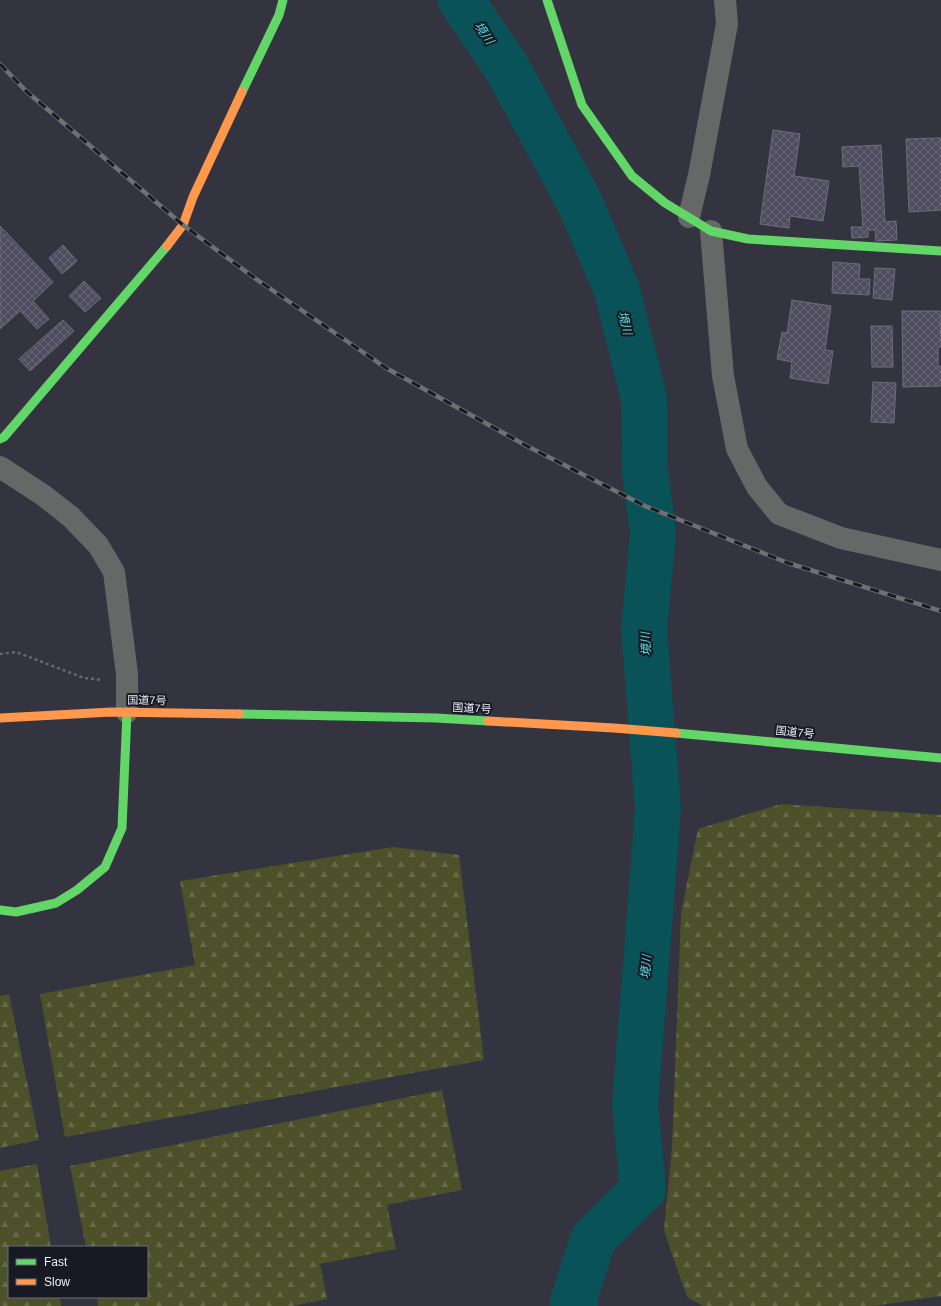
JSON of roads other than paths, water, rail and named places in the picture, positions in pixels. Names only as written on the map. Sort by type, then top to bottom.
[{"type":"main road","points":[[0,439],[4,437],[153,262],[182,225],[192,197],[279,15],[283,0]]},
{"type":"main road","points":[[547,0],[582,105],[632,176],[665,203],[711,230],[748,239],[941,251]]},
{"type":"main road","name":"国道7号","points":[[0,718],[112,712],[381,716],[614,728],[941,758]]},
{"type":"main road","points":[[0,910],[16,912],[56,903],[77,890],[105,868],[122,828],[127,712]]},
{"type":"street","points":[[689,217],[700,175],[727,24],[725,0]]},
{"type":"street","points":[[711,230],[723,376],[737,449],[757,487],[779,514],[841,538],[941,560]]},
{"type":"street","points":[[0,467],[43,495],[71,517],[98,545],[114,572],[127,683],[127,712]]},
{"type":"waterway","name":"境川","points":[[461,0],[507,68],[580,203],[617,290],[644,398],[645,471],[653,533],[644,629],[658,809],[635,1105],[643,1189],[593,1239],[573,1302],[575,1306]]},
{"type":"railway","points":[[0,64],[26,91],[183,225],[256,279],[386,368],[525,445],[645,506],[788,563],[941,611]]}]
